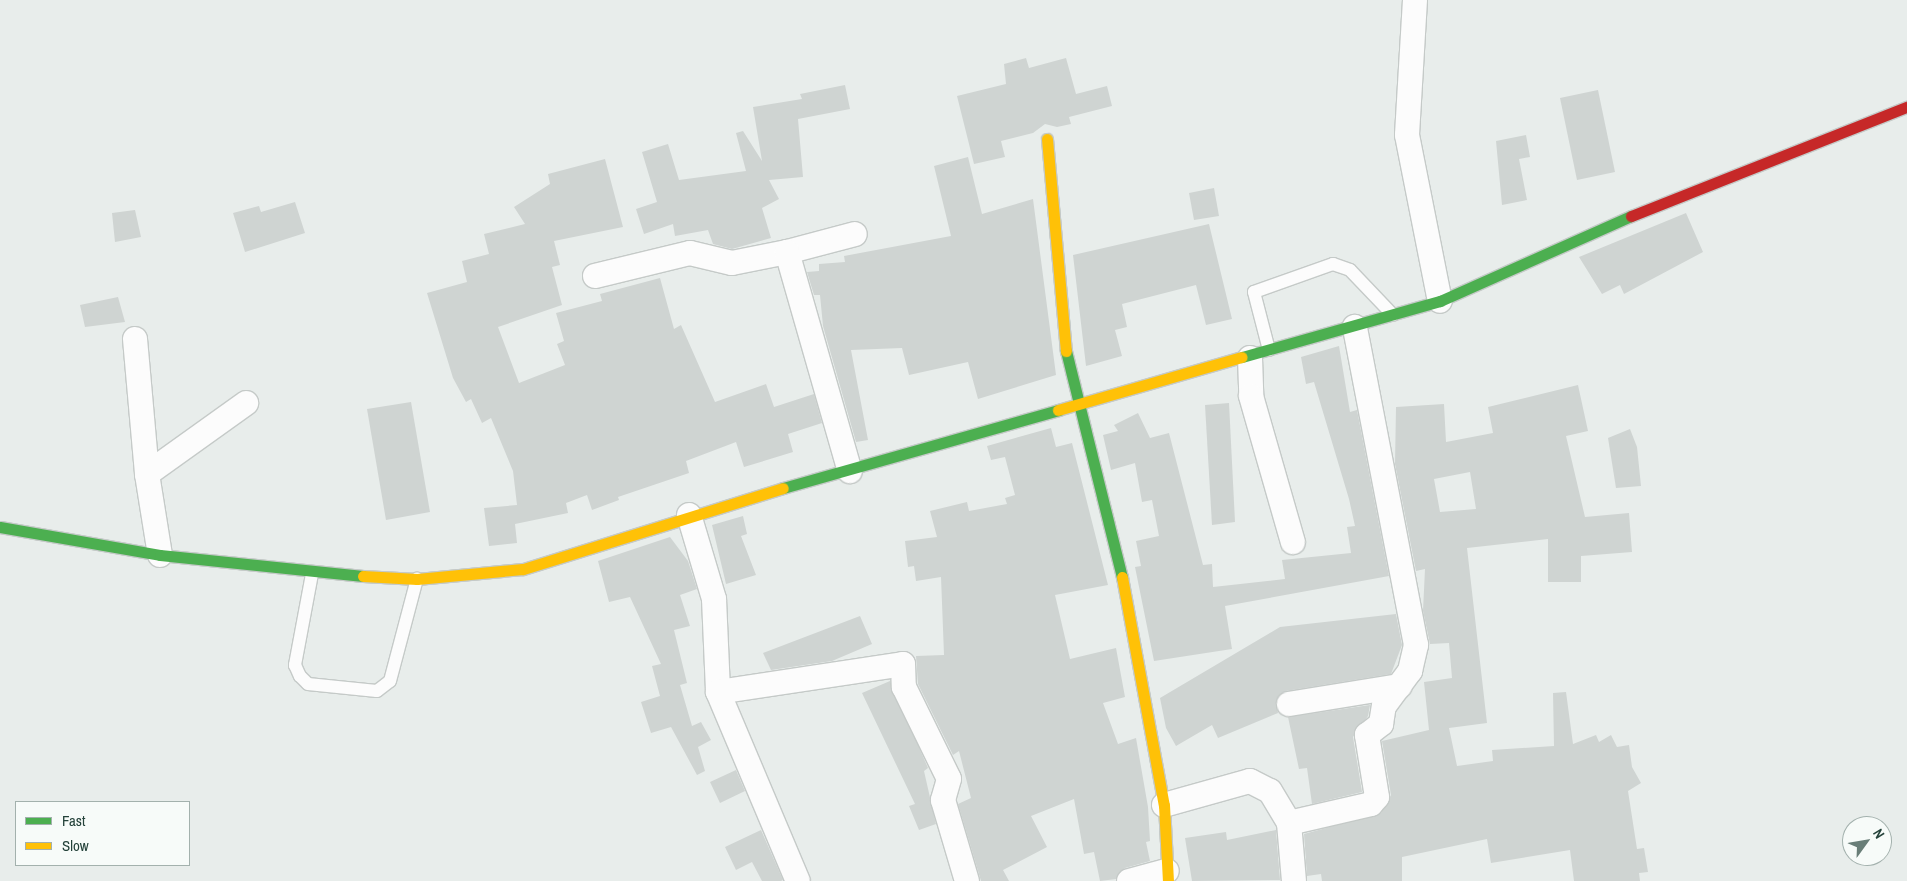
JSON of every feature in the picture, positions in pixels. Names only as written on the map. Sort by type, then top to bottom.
[{"type":"street","points":[[1415,0],[1408,136],[1440,302]]},
{"type":"street","points":[[0,527],[160,555],[312,574],[417,579],[524,569],[689,515],[850,471],[1440,302],[1588,233],[1907,108]]},
{"type":"street","points":[[1048,139],[1066,352],[1082,403],[1124,586],[1164,804],[1168,876],[1129,881]]},
{"type":"street","points":[[595,276],[690,253],[732,263],[787,252],[855,234]]},
{"type":"street","points":[[787,252],[850,471]]},
{"type":"street","points":[[1289,823],[1371,804],[1377,797],[1367,735],[1381,724],[1384,706],[1410,672],[1416,645],[1355,327]]},
{"type":"street","points":[[135,339],[147,474],[160,555]]},
{"type":"street","points":[[1259,354],[1251,396],[1293,542]]},
{"type":"street","points":[[147,474],[246,403]]},
{"type":"street","points":[[689,515],[714,599],[718,692],[798,881]]},
{"type":"street","points":[[718,692],[903,664],[904,687],[950,779],[943,800],[967,881]]},
{"type":"street","points":[[1289,704],[1400,686]]},
{"type":"street","points":[[1164,804],[1250,781],[1270,792],[1289,823],[1294,881]]},
{"type":"lane","points":[[1259,354],[1254,292],[1334,264],[1350,270],[1394,316]]},
{"type":"lane","points":[[312,574],[294,665],[300,676],[308,684],[377,691],[390,682],[417,579]]},
{"type":"building","points":[[1026,58],[1029,68],[1066,58],[1076,94],[1107,86],[1112,106],[1069,117],[1071,124],[1057,127],[1045,124],[1033,133],[1001,141],[1005,157],[974,164],[957,96],[1006,84],[1004,64]]},
{"type":"building","points":[[845,85],[850,109],[798,119],[803,177],[769,180],[779,199],[762,208],[771,238],[732,249],[713,244],[708,230],[675,236],[673,224],[644,234],[636,209],[657,202],[642,152],[668,144],[679,180],[746,171],[736,133],[743,131],[762,161],[753,107],[802,99],[800,94]]},
{"type":"building","points":[[1598,90],[1615,172],[1577,180],[1560,98]]},
{"type":"building","points":[[1526,135],[1530,157],[1519,159],[1527,200],[1502,205],[1496,141]]},
{"type":"building","points":[[968,157],[982,214],[1033,199],[1056,375],[978,399],[968,362],[909,375],[902,348],[851,350],[868,440],[856,442],[823,326],[820,295],[814,295],[807,272],[819,271],[819,264],[845,262],[844,256],[951,236],[934,166]]},
{"type":"building","points":[[605,159],[623,227],[554,241],[560,265],[552,267],[562,305],[498,327],[519,383],[565,365],[557,344],[564,341],[556,313],[602,301],[600,294],[660,278],[674,329],[681,325],[715,402],[766,384],[774,407],[814,394],[822,423],[788,434],[793,452],[744,467],[736,442],[686,461],[689,473],[618,497],[619,500],[592,510],[587,495],[566,503],[568,513],[515,524],[517,543],[489,546],[484,508],[517,505],[513,471],[491,418],[482,423],[471,399],[466,402],[453,378],[427,293],[467,282],[462,261],[489,254],[484,234],[525,224],[514,207],[550,184],[548,174]]},
{"type":"building","points":[[1214,188],[1219,216],[1194,220],[1189,193]]},
{"type":"building","points":[[295,202],[305,233],[245,252],[233,213],[259,206],[261,212]]},
{"type":"building","points":[[135,210],[141,237],[115,242],[112,213]]},
{"type":"building","points":[[1686,213],[1703,252],[1624,294],[1620,285],[1602,294],[1579,257]]},
{"type":"building","points":[[1209,224],[1232,319],[1206,325],[1196,285],[1122,304],[1127,327],[1115,330],[1122,356],[1086,366],[1073,255]]},
{"type":"building","points":[[118,297],[125,322],[85,327],[80,305]]},
{"type":"building","points":[[1339,346],[1350,412],[1357,410],[1389,576],[1225,606],[1232,649],[1154,661],[1135,567],[1141,566],[1136,541],[1159,536],[1152,500],[1142,502],[1135,463],[1111,470],[1103,435],[1118,431],[1114,425],[1138,413],[1150,438],[1169,433],[1203,565],[1212,564],[1213,587],[1285,579],[1282,560],[1351,553],[1347,527],[1355,526],[1349,499],[1314,382],[1306,384],[1301,357]]},
{"type":"building","points":[[1578,385],[1588,431],[1566,436],[1585,517],[1629,513],[1632,552],[1581,556],[1581,582],[1548,582],[1548,539],[1467,548],[1487,723],[1449,728],[1457,766],[1493,761],[1492,750],[1554,746],[1553,693],[1566,692],[1573,744],[1596,735],[1599,742],[1611,735],[1617,747],[1629,745],[1632,767],[1641,783],[1628,791],[1637,849],[1644,848],[1648,872],[1639,873],[1640,881],[1574,881],[1570,850],[1491,863],[1487,839],[1402,857],[1402,881],[1322,881],[1321,874],[1307,876],[1304,834],[1381,813],[1391,795],[1382,741],[1429,730],[1424,682],[1452,678],[1449,643],[1430,644],[1423,611],[1425,569],[1416,571],[1395,464],[1396,407],[1444,404],[1446,442],[1493,433],[1488,407]],"holes":[[[1470,472],[1476,509],[1440,512],[1434,479]]]},
{"type":"building","points":[[411,402],[430,512],[386,520],[367,409]]},
{"type":"building","points":[[1229,403],[1235,522],[1212,525],[1205,405]]},
{"type":"building","points":[[1051,428],[1056,447],[1072,443],[1108,585],[1055,595],[1070,659],[1116,648],[1125,697],[1103,703],[1118,744],[1136,738],[1148,807],[1150,841],[1146,842],[1150,861],[1125,868],[1116,879],[1100,881],[1094,852],[1084,854],[1074,799],[1031,816],[1047,847],[1003,870],[1009,881],[981,881],[958,804],[971,798],[959,751],[953,755],[918,684],[916,656],[944,655],[941,577],[916,581],[914,566],[908,567],[905,541],[937,537],[930,511],[967,502],[969,511],[1007,504],[1005,498],[1015,495],[1005,457],[991,460],[987,446]]},
{"type":"building","points":[[1630,429],[1637,447],[1641,486],[1616,488],[1608,438]]},
{"type":"building","points":[[743,516],[747,534],[741,536],[756,575],[726,584],[712,525]]},
{"type":"building","points":[[670,537],[688,561],[697,589],[680,595],[690,626],[674,630],[687,683],[680,685],[692,726],[701,722],[711,740],[698,747],[705,771],[697,775],[671,727],[651,733],[641,702],[660,696],[652,666],[661,664],[630,597],[609,602],[598,561]]},
{"type":"building","points":[[1396,614],[1402,645],[1391,674],[1286,691],[1276,700],[1278,713],[1218,738],[1212,725],[1176,746],[1166,728],[1160,698],[1280,627]]},
{"type":"building","points":[[860,616],[872,644],[832,661],[771,670],[763,653]]},
{"type":"building","points":[[890,681],[928,768],[924,771],[936,824],[919,830],[909,806],[915,804],[862,693]]},
{"type":"building","points":[[1370,705],[1368,716],[1353,737],[1362,792],[1312,804],[1307,768],[1299,769],[1288,717]]},
{"type":"building","points":[[736,770],[745,791],[720,803],[710,782]]},
{"type":"building","points":[[761,830],[783,880],[781,881],[762,881],[752,862],[736,870],[725,847]]},
{"type":"building","points":[[1276,830],[1280,880],[1192,881],[1185,838],[1226,832],[1227,840]]},
{"type":"traffic: fast","points":[[1242,357],[1440,301],[1631,216]]},
{"type":"traffic: fast","points":[[1066,351],[1122,577]]},
{"type":"traffic: fast","points":[[783,488],[1058,410]]},
{"type":"traffic: fast","points":[[0,527],[160,555],[363,576]]},
{"type":"traffic: slow","points":[[1047,139],[1066,351]]},
{"type":"traffic: slow","points":[[1058,410],[1242,357]]},
{"type":"traffic: slow","points":[[363,576],[417,579],[523,569],[783,488]]},
{"type":"traffic: slow","points":[[1122,577],[1164,805],[1168,881]]},
{"type":"traffic: jam","points":[[1631,216],[1907,107]]}]
